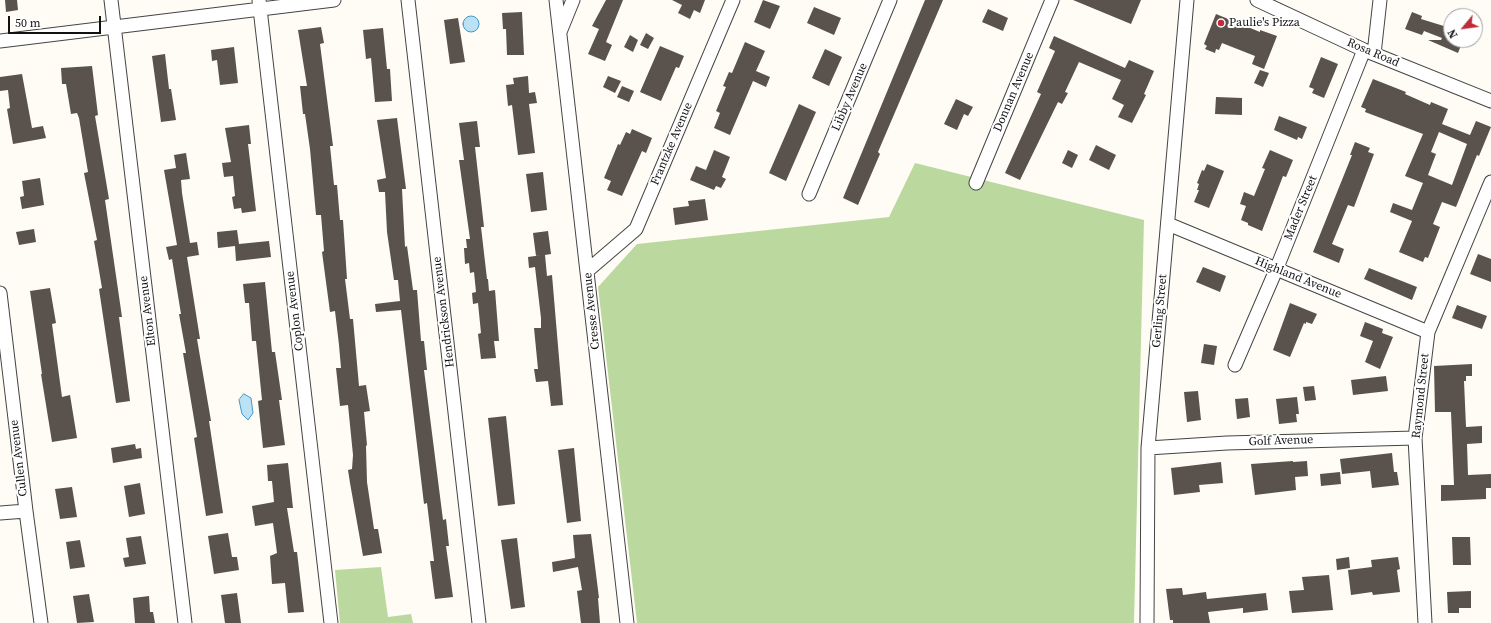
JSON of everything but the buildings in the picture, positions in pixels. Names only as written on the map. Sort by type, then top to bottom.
[{"type":"street","name":"Elton Avenue","points":[[111,0],[185,623]]},
{"type":"street","points":[[0,41],[114,27],[259,4],[334,0]]},
{"type":"street","name":"Hendrickson Avenue","points":[[408,0],[479,623]]},
{"type":"street","name":"Cresse Avenue","points":[[556,0],[627,623]]},
{"type":"street","points":[[559,35],[573,0]]},
{"type":"street","name":"Frantzke Avenue","points":[[587,271],[636,229],[733,0]]},
{"type":"street","name":"Libby Avenue","points":[[809,194],[890,0]]},
{"type":"street","name":"Donnan Avenue","points":[[976,183],[1052,0]]},
{"type":"street","name":"Gerling Street","points":[[1147,623],[1148,448],[1187,0]]},
{"type":"street","name":"Rosa Road","points":[[1257,0],[1369,52],[1491,101]]},
{"type":"street","name":"Mader Street","points":[[1235,365],[1369,52],[1380,0]]},
{"type":"street","name":"Coplon Avenue","points":[[259,4],[331,623]]},
{"type":"street","name":"Raymond Street","points":[[1425,623],[1415,438],[1428,332],[1491,182]]},
{"type":"street","name":"Highland Avenue","points":[[1168,224],[1428,332]]},
{"type":"street","name":"Cullen Avenue","points":[[0,293],[26,511],[42,623]]},
{"type":"street","name":"Golf Avenue","points":[[1148,448],[1227,443],[1415,438]]},
{"type":"street","points":[[0,513],[26,511]]},
{"type":"green space","points":[[915,163],[1144,220],[1134,623],[637,623],[598,287],[637,244],[889,217]]},
{"type":"green space","points":[[381,567],[388,617],[411,614],[413,623],[340,623],[335,570]]},
{"type":"water","points":[[471,16],[478,21],[479,24],[474,31],[471,32],[464,27],[463,24],[468,17]]},
{"type":"water","points":[[244,394],[251,398],[253,413],[248,420],[242,414],[239,400]]},
{"type":"place","name":"Paulie's Pizza","points":[[1221,23]]}]
